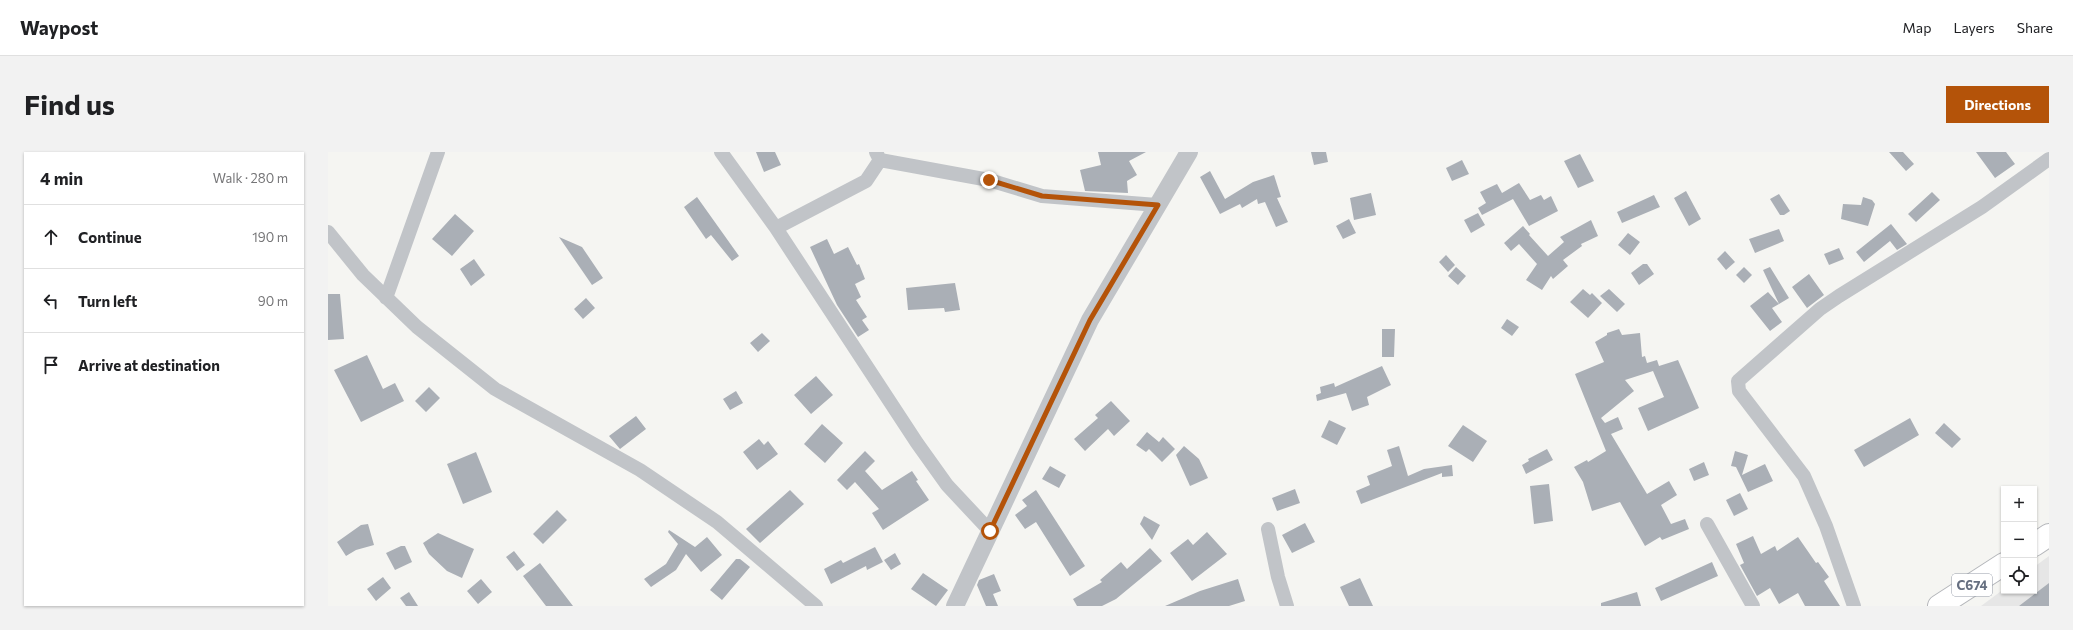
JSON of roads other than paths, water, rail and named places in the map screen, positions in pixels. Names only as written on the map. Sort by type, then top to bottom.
[{"type":"main road","points":[[2037,543],[2049,536]]},
{"type":"main road","name":"C674","points":[[1939,606],[2001,566]]},
{"type":"street","points":[[386,298],[438,152]]},
{"type":"street","points":[[720,152],[776,228],[917,443],[947,485],[990,531]]},
{"type":"street","points":[[955,606],[1090,320],[1189,152]]},
{"type":"street","points":[[776,228],[866,181],[878,156],[989,180],[1042,196],[1158,205]]},
{"type":"street","points":[[1854,606],[1826,526],[1804,476],[1739,391],[1738,381],[1820,309],[1982,207],[2049,160]]},
{"type":"street","points":[[328,232],[363,275],[386,298],[417,327],[495,389],[640,470],[717,522],[816,606]]},
{"type":"street","points":[[1707,524],[1753,606]]},
{"type":"street","points":[[1268,529],[1278,577],[1287,606]]}]
